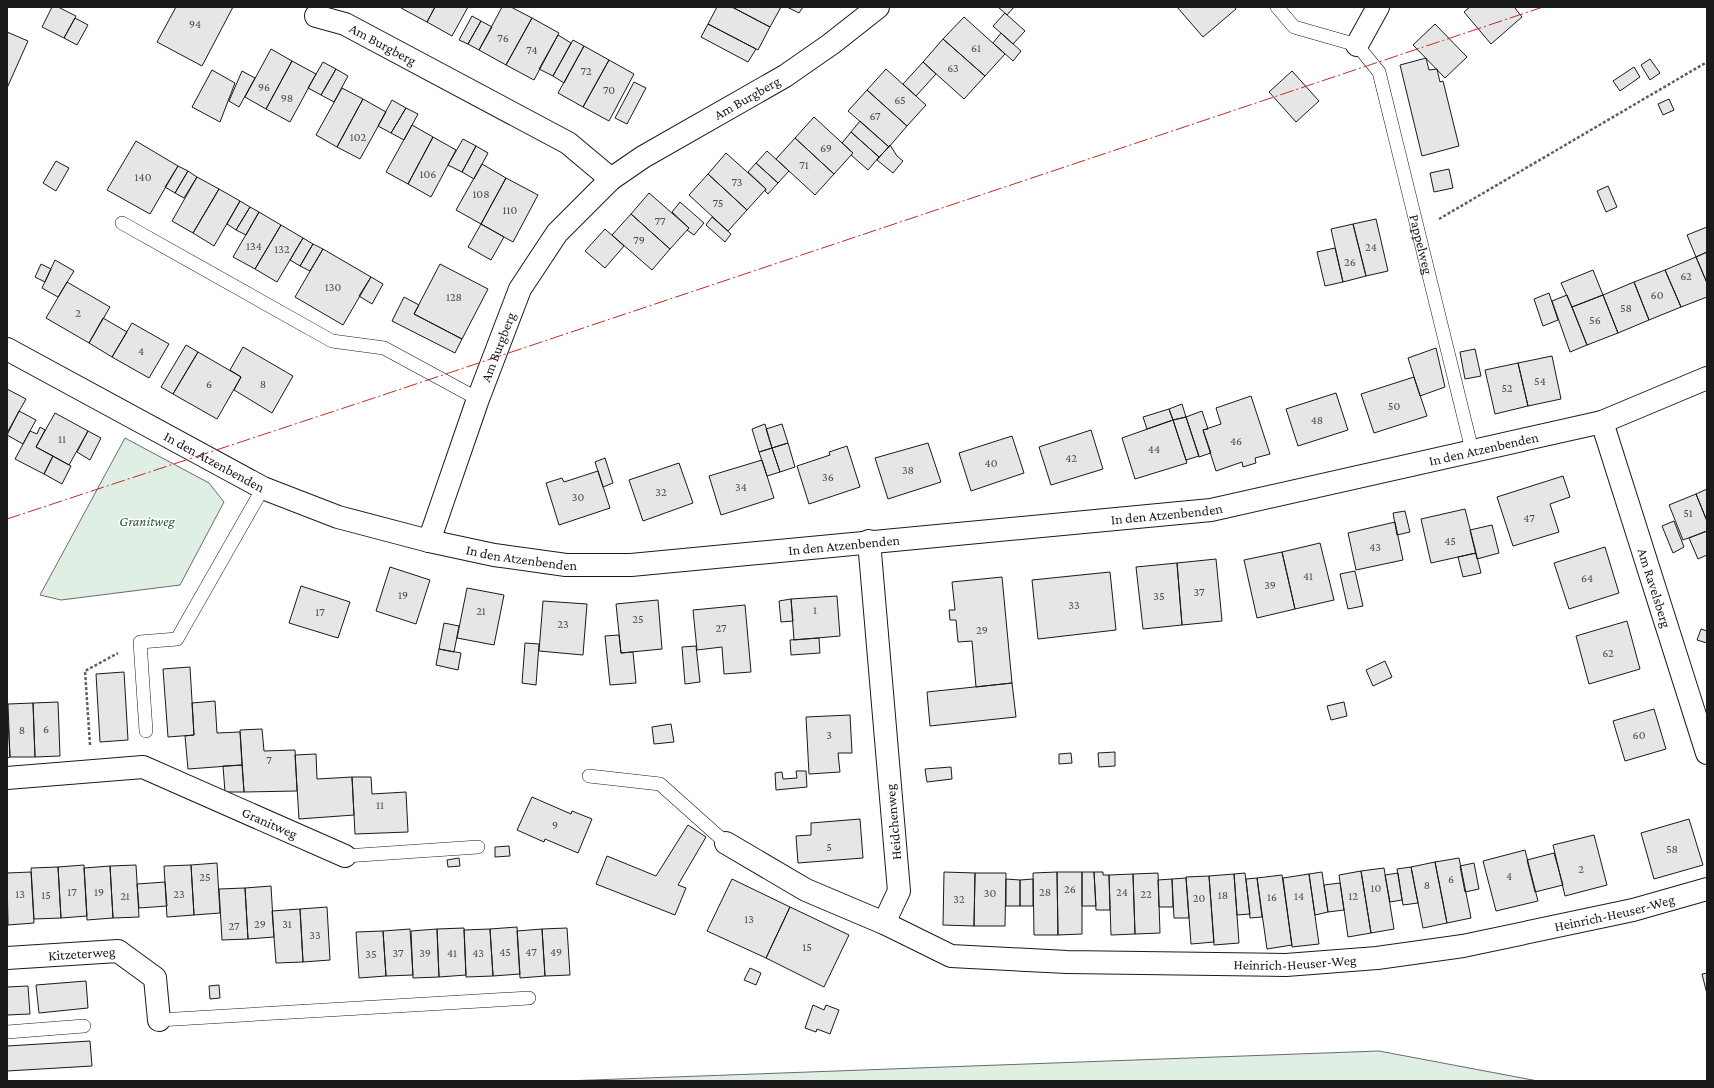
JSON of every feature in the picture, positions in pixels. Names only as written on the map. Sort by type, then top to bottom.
[{"type":"street","name":"Am Burgberg","points":[[428,540],[478,399],[520,289],[557,233],[611,179],[643,157],[785,76],[831,44],[878,7]]},
{"type":"street","points":[[1357,45],[1378,7]]},
{"type":"street","name":"Am Burgberg","points":[[316,16],[345,24],[568,143],[611,179]]},
{"type":"street","name":"In den Atzenbenden","points":[[7,350],[264,488],[338,517],[494,555],[566,565],[631,564],[1211,510],[1472,450],[1602,422],[1707,378]]},
{"type":"street","name":"Am Ravelsberg","points":[[1602,422],[1707,753]]},
{"type":"street","name":"Heidchenweg","points":[[869,541],[899,891],[884,923]]},
{"type":"street","name":"Granitweg","points":[[7,778],[143,767],[345,856]]},
{"type":"street","points":[[726,843],[806,890],[884,923]]},
{"type":"street","name":"Heinrich-Heuser-Weg","points":[[884,923],[951,956],[1067,962],[1286,965],[1377,958],[1464,946],[1633,910],[1707,889]]},
{"type":"street","name":"Kitzeterweg","points":[[7,958],[118,951],[155,978],[159,1020]]},
{"type":"lane","points":[[1277,7],[1294,27],[1357,45]]},
{"type":"lane","name":"Pappelweg","points":[[1357,45],[1379,72],[1472,450]]},
{"type":"lane","points":[[122,223],[332,341],[384,348],[478,399]]},
{"type":"lane","points":[[146,731],[140,642],[177,639],[264,488]]},
{"type":"lane","points":[[589,776],[660,784],[726,843]]},
{"type":"lane","points":[[345,856],[478,847]]},
{"type":"lane","points":[[159,1020],[529,998]]},
{"type":"lane","points":[[7,1032],[84,1026]]},
{"type":"path","points":[[1418,231],[1707,62]]},
{"type":"path","points":[[90,739],[85,671],[140,642]]},
{"type":"green space","name":"Granitweg","points":[[125,438],[209,483],[224,502],[180,585],[61,600],[40,595]]},
{"type":"green space","points":[[1379,1051],[1538,1081],[565,1081]]},
{"type":"building","points":[[52,7],[58,7],[76,16],[64,38],[42,27]]},
{"type":"building","points":[[176,7],[233,7],[202,66],[157,42]]},
{"type":"building","points":[[435,7],[427,22],[401,8]]},
{"type":"building","points":[[435,7],[468,7],[452,36],[427,22]]},
{"type":"building","points":[[502,7],[511,7],[532,18],[506,65],[479,50]]},
{"type":"building","points":[[717,7],[732,7],[770,27],[758,50],[708,24]]},
{"type":"building","points":[[732,7],[781,7],[770,27]]},
{"type":"building","points":[[787,7],[803,7],[799,13]]},
{"type":"building","points":[[998,7],[1014,7],[1007,15]]},
{"type":"building","points":[[1177,7],[1235,7],[1236,9],[1203,37]]},
{"type":"building","points":[[1470,7],[1516,7],[1515,8],[1522,17],[1491,44],[1464,12]]},
{"type":"building","points":[[1005,13],[1025,31],[1013,44],[993,26]]},
{"type":"building","points":[[472,16],[481,21],[468,44],[459,40]]},
{"type":"building","points":[[964,17],[1005,54],[985,76],[943,39]]},
{"type":"building","points":[[75,18],[88,25],[77,45],[64,38]]},
{"type":"building","points":[[532,18],[559,33],[534,80],[506,65]]},
{"type":"building","points":[[481,21],[492,27],[479,50],[468,44]]},
{"type":"building","points":[[708,24],[756,49],[748,62],[701,37]]},
{"type":"building","points":[[1435,24],[1467,57],[1445,78],[1413,45]]},
{"type":"building","points":[[7,32],[28,41],[7,88]]},
{"type":"building","points":[[1001,33],[1021,51],[1013,61],[993,43]]},
{"type":"building","points":[[558,35],[571,43],[553,76],[539,69]]},
{"type":"building","points":[[943,39],[985,76],[964,99],[923,62]]},
{"type":"building","points":[[573,40],[584,46],[564,83],[553,76]]},
{"type":"building","points":[[584,46],[609,60],[583,107],[558,93]]},
{"type":"building","points":[[271,49],[292,61],[266,109],[245,97]]},
{"type":"building","points":[[1426,58],[1429,70],[1437,69],[1440,82],[1443,81],[1459,146],[1422,156],[1400,65]]},
{"type":"building","points":[[1650,59],[1660,73],[1650,80],[1641,65]]},
{"type":"building","points":[[609,60],[634,74],[609,121],[583,107]]},
{"type":"building","points":[[292,61],[316,74],[290,122],[266,109]]},
{"type":"building","points":[[323,62],[336,69],[321,95],[308,88]]},
{"type":"building","points":[[923,62],[936,74],[916,96],[903,84]]},
{"type":"building","points":[[1634,67],[1640,77],[1620,91],[1613,81]]},
{"type":"building","points":[[336,69],[348,76],[334,102],[321,95]]},
{"type":"building","points":[[886,69],[926,105],[907,126],[867,90]]},
{"type":"building","points":[[212,70],[235,83],[220,122],[192,107]]},
{"type":"building","points":[[242,71],[255,78],[239,107],[229,101]]},
{"type":"building","points":[[1292,71],[1319,101],[1296,122],[1269,92]]},
{"type":"building","points":[[634,82],[646,88],[627,124],[615,118]]},
{"type":"building","points":[[342,88],[363,99],[337,147],[316,135]]},
{"type":"building","points":[[867,90],[907,126],[889,147],[848,111]]},
{"type":"building","points":[[363,99],[386,112],[360,159],[337,147]]},
{"type":"building","points":[[1669,99],[1674,110],[1663,115],[1658,104]]},
{"type":"building","points":[[392,100],[406,108],[391,133],[378,126]]},
{"type":"building","points":[[406,108],[418,114],[404,140],[391,133]]},
{"type":"building","points":[[814,117],[853,153],[834,174],[795,138]]},
{"type":"building","points":[[860,121],[889,147],[879,157],[851,132]]},
{"type":"building","points":[[412,125],[433,137],[408,184],[386,172]]},
{"type":"building","points":[[851,132],[879,157],[868,170],[851,155],[853,153],[842,143]]},
{"type":"building","points":[[433,137],[456,150],[431,197],[408,184]]},
{"type":"building","points":[[795,138],[834,174],[815,195],[776,159]]},
{"type":"building","points":[[463,139],[476,146],[462,172],[448,165]]},
{"type":"building","points":[[136,141],[178,166],[150,214],[107,190]]},
{"type":"building","points":[[890,145],[897,156],[903,161],[893,173],[877,160]]},
{"type":"building","points":[[476,146],[488,153],[474,179],[462,172]]},
{"type":"building","points":[[767,151],[789,171],[778,183],[756,163]]},
{"type":"building","points":[[726,153],[766,189],[747,210],[708,174]]},
{"type":"building","points":[[56,161],[69,168],[56,191],[43,183]]},
{"type":"building","points":[[756,163],[778,183],[768,194],[765,191],[766,189],[748,172]]},
{"type":"building","points":[[482,164],[506,178],[481,224],[456,210]]},
{"type":"building","points":[[178,166],[188,171],[175,193],[165,187]]},
{"type":"building","points":[[1449,169],[1453,188],[1434,192],[1430,173]]},
{"type":"building","points":[[188,171],[197,177],[184,198],[175,193]]},
{"type":"building","points":[[708,174],[747,210],[728,231],[689,195]]},
{"type":"building","points":[[197,177],[219,189],[193,233],[172,221]]},
{"type":"building","points":[[506,178],[538,195],[513,242],[481,224]]},
{"type":"building","points":[[1608,186],[1617,207],[1606,212],[1597,191]]},
{"type":"building","points":[[219,189],[240,201],[214,246],[193,233]]},
{"type":"building","points":[[649,193],[689,228],[670,249],[631,214]]},
{"type":"building","points":[[240,201],[250,207],[236,230],[227,224]]},
{"type":"building","points":[[680,202],[704,223],[694,235],[687,230],[689,228],[672,212]]},
{"type":"building","points":[[250,207],[259,212],[246,235],[236,230]]},
{"type":"building","points":[[259,212],[281,225],[255,269],[233,257]]},
{"type":"building","points":[[631,214],[670,249],[652,270],[612,235]]},
{"type":"building","points":[[712,217],[731,234],[725,242],[706,225]]},
{"type":"building","points":[[1376,219],[1388,271],[1366,276],[1353,224]]},
{"type":"building","points":[[481,224],[504,237],[491,260],[468,247]]},
{"type":"building","points":[[1353,224],[1366,276],[1343,282],[1331,229]]},
{"type":"building","points":[[281,225],[303,238],[277,282],[255,269]]},
{"type":"building","points":[[1707,227],[1707,252],[1696,257],[1687,235]]},
{"type":"building","points":[[605,229],[624,246],[605,268],[585,251]]},
{"type":"building","points":[[303,238],[313,244],[300,266],[290,260]]},
{"type":"building","points":[[313,244],[323,249],[310,271],[300,266]]},
{"type":"building","points":[[1335,248],[1343,282],[1325,286],[1317,252]]},
{"type":"building","points":[[323,249],[371,277],[343,325],[295,297]]},
{"type":"building","points":[[1707,252],[1707,283],[1696,257]]},
{"type":"building","points":[[1696,257],[1707,283],[1707,297],[1681,307],[1665,270]]},
{"type":"building","points":[[55,260],[74,271],[58,297],[42,288]]},
{"type":"building","points":[[41,264],[51,269],[45,282],[35,277]]},
{"type":"building","points":[[440,264],[488,289],[462,339],[414,314]]},
{"type":"building","points":[[1593,270],[1603,295],[1572,307],[1561,283]]},
{"type":"building","points":[[1665,270],[1681,307],[1649,320],[1634,282]]},
{"type":"building","points":[[371,277],[383,284],[372,304],[359,296]]},
{"type":"building","points":[[67,282],[110,307],[89,343],[46,318]]},
{"type":"building","points":[[1634,282],[1649,320],[1618,333],[1603,295]]},
{"type":"building","points":[[1549,293],[1558,320],[1543,326],[1534,299]]},
{"type":"building","points":[[1567,295],[1587,345],[1570,352],[1552,301]]},
{"type":"building","points":[[1603,295],[1618,333],[1587,345],[1572,307]]},
{"type":"building","points":[[404,297],[419,305],[414,314],[462,339],[455,353],[392,321]]},
{"type":"building","points":[[103,318],[127,332],[112,357],[89,343]]},
{"type":"building","points":[[132,323],[169,344],[149,378],[112,357]]},
{"type":"building","points":[[186,345],[198,352],[173,394],[161,387]]},
{"type":"building","points":[[243,347],[293,376],[272,413],[234,390],[241,377],[230,370]]},
{"type":"building","points":[[1436,348],[1445,387],[1420,396],[1408,358]]},
{"type":"building","points":[[1475,349],[1481,376],[1465,379],[1460,352]]},
{"type":"building","points":[[198,352],[241,377],[217,419],[173,394]]},
{"type":"building","points":[[1552,356],[1561,399],[1528,406],[1518,363]]},
{"type":"building","points":[[1518,363],[1528,406],[1495,414],[1485,370]]},
{"type":"building","points":[[1414,377],[1427,416],[1374,433],[1361,394]]},
{"type":"building","points":[[7,389],[26,399],[7,433]]},
{"type":"building","points":[[1336,393],[1348,430],[1298,446],[1286,409]]},
{"type":"building","points":[[1251,396],[1270,454],[1255,458],[1256,463],[1243,467],[1242,462],[1216,471],[1203,430],[1221,424],[1216,408]]},
{"type":"building","points":[[1182,404],[1186,417],[1173,420],[1169,409]]},
{"type":"building","points":[[1169,409],[1173,420],[1147,429],[1143,417]]},
{"type":"building","points":[[19,411],[36,420],[23,444],[7,435]]},
{"type":"building","points":[[1202,411],[1208,429],[1203,430],[1211,453],[1199,457],[1186,417]]},
{"type":"building","points":[[55,413],[88,431],[69,465],[36,447]]},
{"type":"building","points":[[1186,417],[1199,456],[1186,460],[1173,420]]},
{"type":"building","points":[[1173,420],[1187,463],[1135,479],[1122,438]]},
{"type":"building","points":[[765,424],[772,448],[759,452],[752,429]]},
{"type":"building","points":[[782,424],[788,443],[772,448],[766,429]]},
{"type":"building","points":[[40,427],[45,430],[36,447],[53,456],[44,474],[15,459],[30,431],[37,434]]},
{"type":"building","points":[[1091,430],[1103,469],[1051,485],[1039,447]]},
{"type":"building","points":[[88,431],[101,438],[90,460],[77,452]]},
{"type":"building","points":[[1012,436],[1024,473],[971,491],[959,453]]},
{"type":"building","points":[[788,443],[795,467],[780,472],[772,448]]},
{"type":"building","points":[[928,443],[941,482],[888,499],[875,458]]},
{"type":"building","points":[[847,446],[860,487],[809,504],[797,466],[830,455],[829,452]]},
{"type":"building","points":[[772,448],[780,472],[767,476],[759,452]]},
{"type":"building","points":[[53,456],[71,466],[62,484],[44,474]]},
{"type":"building","points":[[605,458],[613,483],[603,487],[595,462]]},
{"type":"building","points":[[762,460],[774,498],[721,515],[709,476]]},
{"type":"building","points":[[679,463],[693,503],[643,521],[629,480]]},
{"type":"building","points":[[598,471],[610,508],[559,525],[546,483],[562,478],[564,482]]},
{"type":"building","points":[[1563,476],[1570,497],[1550,504],[1559,532],[1513,546],[1497,497]]},
{"type":"building","points":[[1707,489],[1707,521],[1696,494]]},
{"type":"building","points":[[1696,494],[1707,521],[1707,531],[1683,540],[1669,505]]},
{"type":"building","points":[[1465,509],[1476,553],[1431,563],[1421,519]]},
{"type":"building","points":[[1405,511],[1410,532],[1397,535],[1393,513]]},
{"type":"building","points":[[1674,521],[1684,547],[1673,553],[1662,526]]},
{"type":"building","points":[[1395,522],[1403,560],[1356,570],[1348,533]]},
{"type":"building","points":[[1492,525],[1499,553],[1477,559],[1470,530]]},
{"type":"building","points":[[1707,531],[1707,555],[1698,559],[1689,538]]},
{"type":"building","points":[[1320,543],[1334,600],[1295,609],[1282,552]]},
{"type":"building","points":[[1605,547],[1619,593],[1569,609],[1554,563]]},
{"type":"building","points":[[1282,552],[1295,609],[1257,618],[1244,560]]},
{"type":"building","points":[[1476,553],[1481,573],[1463,577],[1458,557]]},
{"type":"building","points":[[1216,559],[1222,621],[1182,625],[1177,563]]},
{"type":"building","points":[[1177,563],[1182,625],[1143,629],[1136,567]]},
{"type":"building","points":[[390,567],[430,580],[416,624],[376,611]]},
{"type":"building","points":[[1355,571],[1363,606],[1348,609],[1340,574]]},
{"type":"building","points":[[1110,572],[1116,630],[1038,639],[1032,580]]},
{"type":"building","points":[[1002,577],[1012,683],[976,687],[972,641],[958,642],[956,620],[950,620],[949,610],[955,610],[952,582]]},
{"type":"building","points":[[301,586],[350,602],[338,638],[289,623]]},
{"type":"building","points":[[467,588],[504,595],[494,645],[457,638]]},
{"type":"building","points":[[837,596],[840,636],[794,640],[791,599]]},
{"type":"building","points":[[791,599],[793,621],[781,622],[779,601]]},
{"type":"building","points":[[658,600],[662,649],[621,653],[616,604]]},
{"type":"building","points":[[543,601],[587,604],[583,655],[539,651]]},
{"type":"building","points":[[745,605],[751,672],[724,674],[722,647],[697,650],[693,610]]},
{"type":"building","points":[[1627,621],[1640,669],[1589,684],[1576,636]]},
{"type":"building","points":[[444,623],[459,626],[454,652],[439,649]]},
{"type":"building","points":[[1701,629],[1707,631],[1707,643],[1697,640]]},
{"type":"building","points":[[619,635],[621,653],[633,652],[636,683],[610,685],[605,636]]},
{"type":"building","points":[[819,638],[820,653],[791,655],[790,640]]},
{"type":"building","points":[[525,643],[539,644],[536,685],[522,683]]},
{"type":"building","points":[[696,646],[700,682],[685,684],[682,647]]},
{"type":"building","points":[[439,649],[461,653],[458,670],[436,665]]},
{"type":"building","points":[[1385,661],[1392,677],[1373,686],[1366,670]]},
{"type":"building","points":[[190,667],[194,735],[168,737],[163,669]]},
{"type":"building","points":[[124,672],[128,740],[100,742],[96,674]]},
{"type":"building","points":[[1012,683],[1016,717],[930,726],[927,692]]},
{"type":"building","points":[[215,701],[217,733],[240,732],[242,765],[188,769],[185,736],[194,735],[192,703]]},
{"type":"building","points":[[58,702],[60,756],[35,757],[33,703]]},
{"type":"building","points":[[1344,702],[1347,716],[1331,720],[1327,706]]},
{"type":"building","points":[[33,703],[35,757],[10,757],[8,704]]},
{"type":"building","points":[[7,704],[10,757],[7,758]]},
{"type":"building","points":[[1654,709],[1666,749],[1625,761],[1613,721]]},
{"type":"building","points":[[850,715],[852,753],[838,753],[840,772],[809,774],[806,717]]},
{"type":"building","points":[[671,724],[674,742],[654,744],[652,727]]},
{"type":"building","points":[[262,729],[264,751],[295,750],[297,791],[244,792],[240,730]]},
{"type":"building","points":[[1115,752],[1115,766],[1099,767],[1098,753]]},
{"type":"building","points":[[1071,753],[1072,763],[1059,764],[1059,754]]},
{"type":"building","points":[[316,754],[317,779],[352,777],[354,815],[299,819],[295,755]]},
{"type":"building","points":[[242,765],[244,792],[225,792],[223,766]]},
{"type":"building","points":[[951,767],[952,779],[927,782],[925,769]]},
{"type":"building","points":[[796,771],[806,771],[807,787],[776,790],[775,773],[782,772],[783,779],[797,778]]},
{"type":"building","points":[[352,777],[371,777],[372,794],[406,792],[408,832],[355,834]]},
{"type":"building","points":[[532,797],[571,814],[572,811],[592,819],[578,853],[545,839],[544,842],[517,830]]},
{"type":"building","points":[[860,819],[863,858],[798,863],[796,836],[811,835],[811,823]]},
{"type":"building","points":[[1689,819],[1703,865],[1654,879],[1641,833]]},
{"type":"building","points":[[688,825],[706,837],[678,885],[686,888],[675,915],[596,884],[607,856],[656,876]]},
{"type":"building","points":[[1594,835],[1607,885],[1565,896],[1553,845]]},
{"type":"building","points":[[509,846],[510,856],[495,857],[495,847]]},
{"type":"building","points":[[1525,850],[1538,901],[1496,911],[1483,861]]},
{"type":"building","points":[[1554,853],[1563,885],[1535,892],[1527,860]]},
{"type":"building","points":[[459,858],[460,866],[448,867],[447,860]]},
{"type":"building","points":[[1459,858],[1471,918],[1447,923],[1435,862]]},
{"type":"building","points":[[1435,862],[1447,923],[1423,928],[1411,867]]},
{"type":"building","points":[[217,863],[220,913],[194,915],[191,865]]},
{"type":"building","points":[[1474,863],[1479,889],[1465,892],[1460,866]]},
{"type":"building","points":[[84,865],[87,916],[61,918],[58,867]]},
{"type":"building","points":[[136,865],[139,917],[113,918],[110,866]]},
{"type":"building","points":[[191,865],[194,915],[167,917],[164,866]]},
{"type":"building","points":[[110,866],[113,918],[87,920],[84,868]]},
{"type":"building","points":[[58,867],[61,918],[34,919],[31,868]]},
{"type":"building","points":[[1411,867],[1418,903],[1403,905],[1397,869]]},
{"type":"building","points":[[1384,868],[1394,929],[1371,933],[1361,871]]},
{"type":"building","points":[[1361,871],[1371,933],[1348,937],[1339,875]]},
{"type":"building","points":[[31,872],[34,923],[8,925],[7,873]]},
{"type":"building","points":[[944,872],[975,873],[974,926],[943,925]]},
{"type":"building","points":[[1057,872],[1082,872],[1082,934],[1058,935]]},
{"type":"building","points":[[1057,872],[1058,935],[1034,935],[1033,873]]},
{"type":"building","points":[[1082,872],[1094,872],[1096,906],[1082,906]]},
{"type":"building","points":[[1094,872],[1103,872],[1103,875],[1109,875],[1110,910],[1096,910]]},
{"type":"building","points":[[1322,872],[1328,912],[1315,915],[1309,874]]},
{"type":"building","points":[[975,873],[1006,873],[1005,926],[974,926]]},
{"type":"building","points":[[1158,873],[1160,933],[1135,934],[1133,874]]},
{"type":"building","points":[[1245,873],[1250,914],[1237,915],[1234,874]]},
{"type":"building","points":[[1398,873],[1402,900],[1390,902],[1385,875]]},
{"type":"building","points":[[1133,874],[1135,934],[1111,935],[1109,875]]},
{"type":"building","points":[[1234,874],[1239,943],[1214,945],[1209,876]]},
{"type":"building","points":[[1309,874],[1319,944],[1292,947],[1283,878]]},
{"type":"building","points":[[1282,875],[1292,945],[1267,949],[1257,878]]},
{"type":"building","points":[[1209,876],[1214,942],[1191,944],[1186,877]]},
{"type":"building","points":[[1186,878],[1189,918],[1174,918],[1172,879]]},
{"type":"building","points":[[1257,878],[1262,917],[1250,918],[1246,879]]},
{"type":"building","points":[[732,879],[790,907],[766,958],[707,931]]},
{"type":"building","points":[[1006,879],[1020,880],[1020,906],[1006,906]]},
{"type":"building","points":[[1033,879],[1033,906],[1020,906],[1020,880]]},
{"type":"building","points":[[1172,879],[1173,907],[1159,907],[1158,880]]},
{"type":"building","points":[[165,882],[167,906],[139,908],[137,884]]},
{"type":"building","points":[[1340,883],[1344,910],[1328,912],[1324,885]]},
{"type":"building","points":[[271,886],[274,937],[248,939],[245,888]]},
{"type":"building","points":[[245,888],[248,939],[222,940],[219,889]]},
{"type":"building","points":[[327,907],[330,960],[303,962],[300,909]]},
{"type":"building","points":[[790,907],[849,935],[824,987],[766,958]]},
{"type":"building","points":[[300,909],[303,962],[276,963],[272,911]]},
{"type":"building","points":[[517,927],[520,974],[493,976],[490,929]]},
{"type":"building","points":[[464,928],[466,975],[439,977],[437,929]]},
{"type":"building","points":[[567,928],[570,975],[545,976],[542,929]]},
{"type":"building","points":[[410,929],[413,975],[386,976],[383,931]]},
{"type":"building","points":[[437,929],[439,977],[413,978],[411,931]]},
{"type":"building","points":[[490,929],[493,976],[466,977],[464,930]]},
{"type":"building","points":[[542,929],[545,976],[520,978],[517,931]]},
{"type":"building","points":[[383,931],[386,976],[359,978],[356,932]]},
{"type":"building","points":[[750,968],[761,973],[756,985],[744,980]]},
{"type":"building","points":[[1707,973],[1707,994],[1702,974]]},
{"type":"building","points":[[86,981],[88,1008],[39,1013],[36,985]]},
{"type":"building","points":[[219,985],[220,998],[210,999],[209,986]]},
{"type":"building","points":[[28,986],[30,1014],[7,1015],[7,987]]},
{"type":"building","points":[[813,1005],[824,1010],[826,1005],[839,1010],[830,1034],[817,1029],[816,1032],[805,1028]]},
{"type":"building","points":[[90,1041],[92,1066],[7,1071],[7,1046]]},
{"type":"power","points":[[7,519],[377,397],[1543,7]]}]
